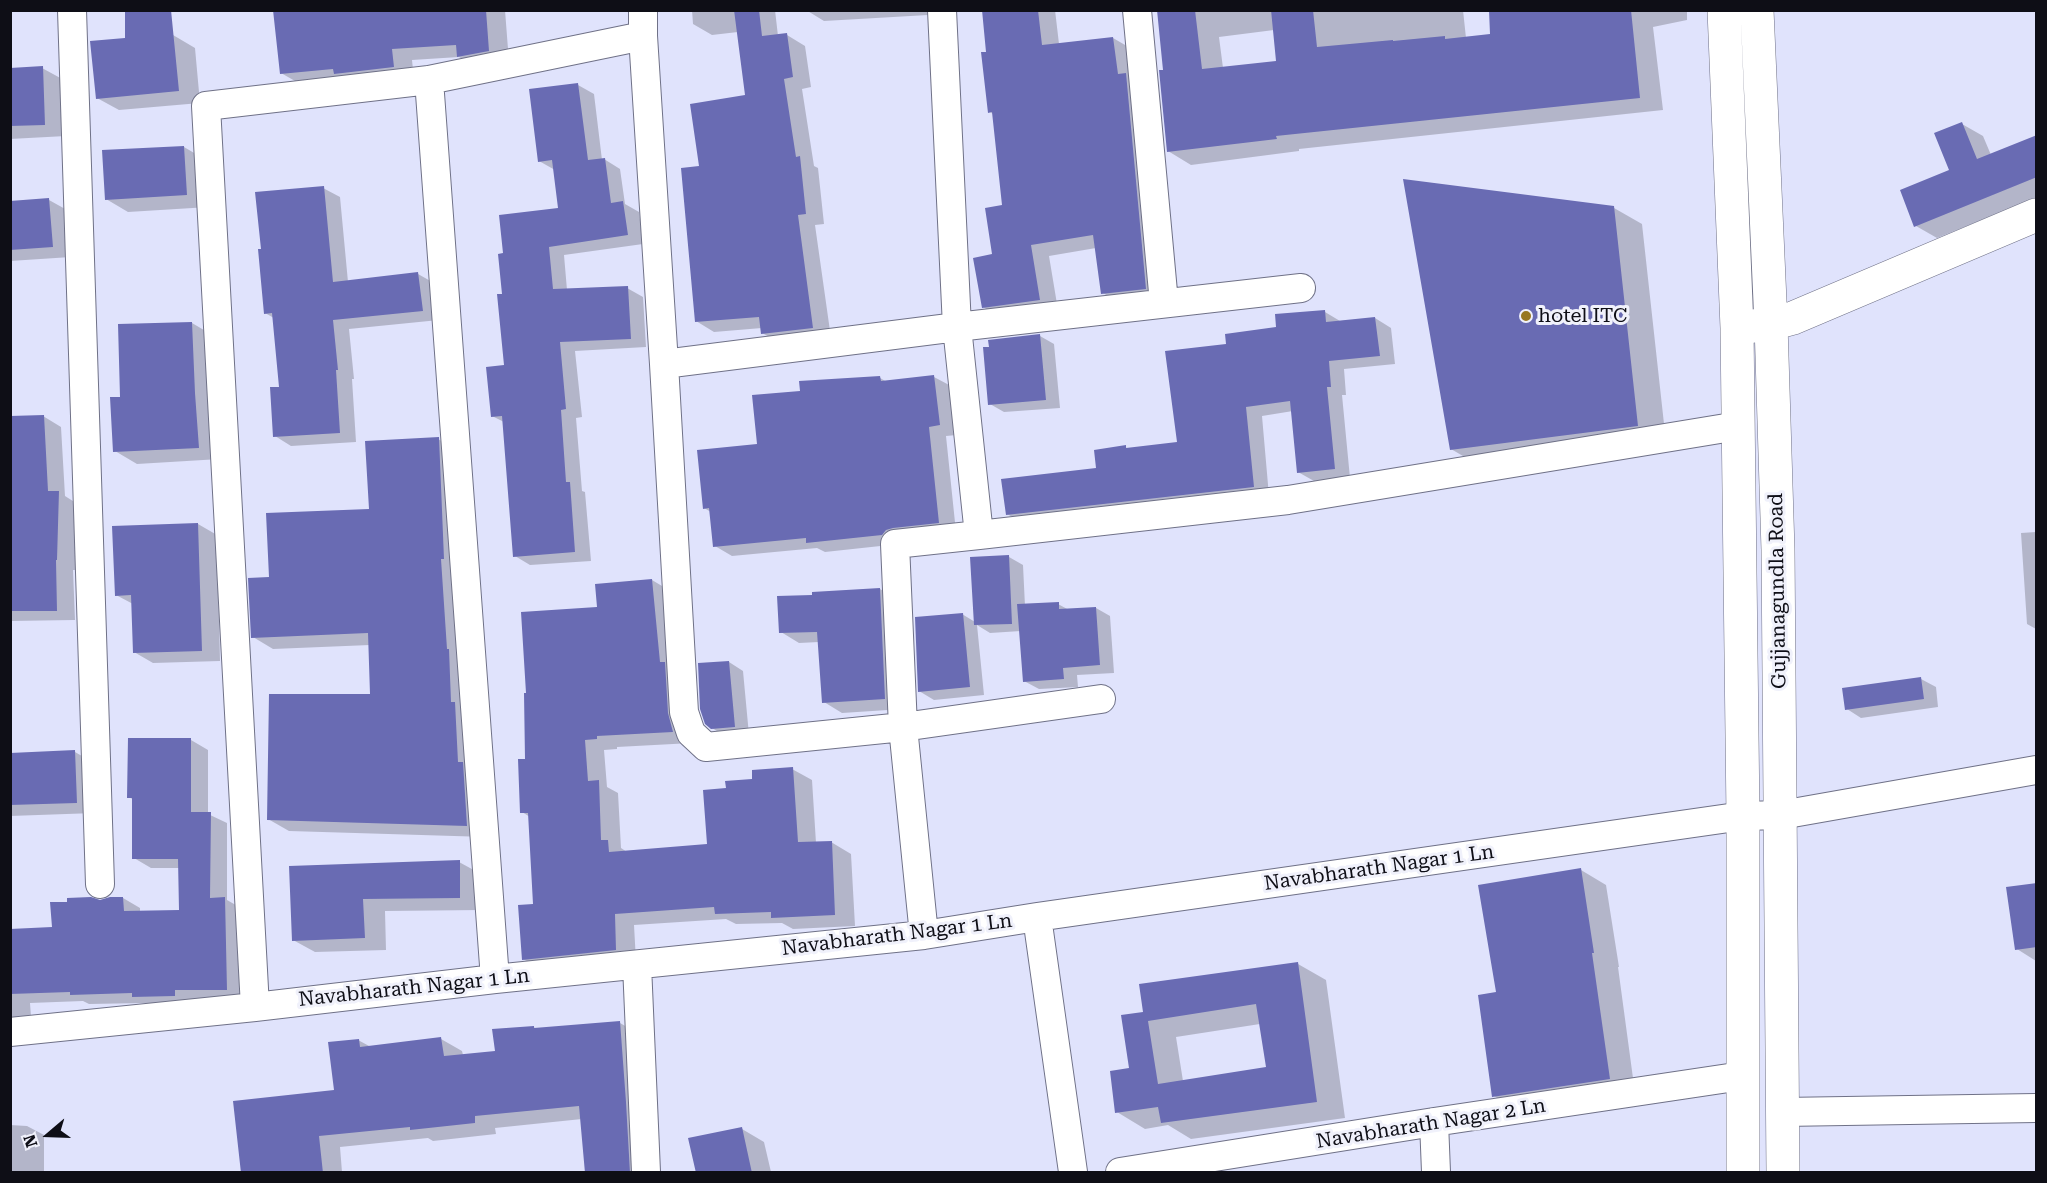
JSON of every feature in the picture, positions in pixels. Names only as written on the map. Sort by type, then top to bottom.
[{"type":"main road","name":"Gujjanagundla Road","points":[[1724,10],[1737,328],[1743,816],[1743,1173]]},
{"type":"main road","name":"Gujjanagundla Road","points":[[1757,10],[1778,550],[1783,1173]]},
{"type":"main road","points":[[1737,328],[1771,324],[1792,318],[2037,215]]},
{"type":"street","points":[[72,10],[100,884]]},
{"type":"street","points":[[942,10],[957,327],[979,535]]},
{"type":"street","points":[[1137,10],[1164,303]]},
{"type":"street","points":[[255,1007],[206,106],[429,80],[643,23],[684,712],[691,733],[706,747],[903,727],[1101,699]]},
{"type":"street","points":[[429,80],[495,979]]},
{"type":"street","points":[[664,364],[957,327],[1301,288]]},
{"type":"street","points":[[924,935],[903,727],[895,544],[1288,500],[1738,426]]},
{"type":"street","name":"Navabharath Nagar 1 Ln","points":[[10,1032],[924,935],[1743,816],[1781,815],[2037,770]]},
{"type":"street","points":[[1037,917],[1073,1173]]},
{"type":"street","points":[[637,964],[646,1173]]},
{"type":"street","name":"Navabharath Nagar 2 Ln","points":[[1120,1173],[1188,1167],[1434,1122],[1742,1076]]},
{"type":"street","points":[[1782,1112],[2037,1108]]},
{"type":"street","points":[[1434,1122],[1436,1173]]},
{"type":"building","points":[[125,10],[171,10],[179,91],[96,99],[90,41],[125,38]]},
{"type":"building","points":[[273,10],[486,10],[489,51],[457,57],[456,45],[392,49],[394,67],[334,74],[333,69],[280,74]]},
{"type":"building","points":[[734,10],[759,10],[762,36],[787,33],[793,77],[784,79],[796,157],[800,156],[806,214],[798,215],[813,328],[761,334],[759,317],[695,322],[681,168],[699,166],[690,104],[745,95]]},
{"type":"building","points":[[982,10],[1038,10],[1042,45],[1113,37],[1118,74],[1126,73],[1146,289],[1101,294],[1093,235],[1031,245],[1040,300],[982,308],[973,258],[992,254],[985,208],[1002,205],[992,112],[988,113],[981,52],[986,52]]},
{"type":"building","points":[[1157,10],[1195,10],[1202,69],[1276,61],[1271,10],[1313,10],[1317,47],[1490,34],[1489,10],[1631,10],[1640,98],[1276,136],[1277,139],[1167,152],[1159,70],[1163,70]]},
{"type":"building","points":[[43,66],[45,125],[10,126],[10,68]]},
{"type":"building","points":[[578,83],[588,160],[605,158],[611,203],[623,201],[628,235],[549,247],[553,289],[628,286],[631,339],[560,342],[566,409],[561,410],[566,482],[570,482],[575,552],[513,557],[502,416],[491,417],[486,367],[504,365],[497,294],[502,294],[498,254],[503,253],[499,215],[558,208],[552,160],[538,162],[529,89]]},
{"type":"building","points":[[1962,122],[1977,159],[2037,135],[2037,177],[1914,227],[1900,190],[1949,170],[1934,133]]},
{"type":"building","points":[[184,146],[187,195],[105,200],[102,150]]},
{"type":"building","name":"hotel ITC","points":[[1403,179],[1614,206],[1638,426],[1450,450]]},
{"type":"building","points":[[324,186],[333,282],[418,272],[423,311],[333,320],[338,370],[336,370],[340,433],[273,437],[270,387],[279,387],[272,313],[264,314],[255,192]]},
{"type":"building","points":[[49,198],[53,247],[10,250],[10,201]]},
{"type":"building","points":[[1325,310],[1326,322],[1375,317],[1380,356],[1329,361],[1331,387],[1327,387],[1335,469],[1297,473],[1290,401],[1246,407],[1254,487],[1006,515],[1001,479],[1096,468],[1094,450],[1126,445],[1126,448],[1177,442],[1165,351],[1226,344],[1225,334],[1276,327],[1275,314]]},
{"type":"building","points":[[192,322],[199,448],[113,452],[110,397],[120,397],[118,324]]},
{"type":"building","points":[[1040,334],[1046,400],[988,405],[983,347],[989,347],[988,340]]},
{"type":"building","points":[[934,375],[940,425],[929,427],[939,523],[893,528],[886,530],[882,535],[806,543],[806,538],[713,547],[709,508],[703,509],[697,450],[757,444],[752,395],[800,391],[799,381],[880,376],[881,381]]},
{"type":"building","points":[[44,415],[48,491],[59,491],[56,560],[57,611],[10,611],[10,416]]},
{"type":"building","points":[[439,437],[444,559],[441,559],[447,649],[449,649],[451,702],[455,702],[458,762],[463,762],[467,826],[267,820],[269,694],[370,694],[368,633],[251,638],[248,578],[269,577],[266,513],[369,509],[365,441]]},
{"type":"building","points":[[198,523],[202,651],[133,653],[131,595],[115,596],[112,526]]},
{"type":"building","points":[[1009,555],[1012,624],[974,625],[970,557]]},
{"type":"building","points":[[652,579],[660,662],[665,662],[668,713],[673,732],[597,736],[597,739],[585,740],[588,781],[599,780],[601,840],[608,840],[609,852],[707,844],[703,790],[726,788],[725,781],[752,779],[752,770],[793,767],[798,842],[832,841],[835,915],[771,918],[771,912],[715,914],[714,907],[615,914],[616,950],[522,960],[518,905],[533,904],[528,813],[520,813],[518,759],[525,759],[524,693],[526,693],[521,612],[597,607],[595,584]]},
{"type":"building","points":[[880,588],[885,699],[822,703],[817,632],[779,633],[777,596]]},
{"type":"building","points":[[1059,602],[1059,609],[1096,607],[1100,665],[1063,668],[1064,679],[1023,682],[1017,604]]},
{"type":"building","points":[[963,613],[970,687],[918,692],[915,617]]},
{"type":"building","points":[[729,661],[735,727],[711,729],[705,724],[700,709],[698,663]]},
{"type":"building","points":[[1921,677],[1924,699],[1845,710],[1842,688]]},
{"type":"building","points":[[128,738],[191,738],[191,812],[211,812],[210,898],[225,897],[227,990],[175,990],[175,996],[132,997],[132,993],[10,994],[10,929],[52,927],[50,902],[67,902],[67,898],[91,897],[100,900],[123,897],[124,911],[179,910],[178,859],[132,859],[132,798],[127,798]]},
{"type":"building","points":[[75,750],[77,803],[10,805],[10,753]]},
{"type":"building","points":[[460,860],[460,898],[363,899],[365,938],[292,941],[289,866]]},
{"type":"building","points":[[1581,868],[1610,1079],[1492,1097],[1478,995],[1496,992],[1478,885]]},
{"type":"building","points":[[2037,883],[2037,947],[2015,950],[2006,887]]},
{"type":"building","points":[[1298,962],[1317,1102],[1161,1123],[1158,1107],[1115,1113],[1110,1071],[1129,1068],[1121,1015],[1143,1012],[1139,984]],"holes":[[[1256,1004],[1266,1067],[1158,1084],[1148,1021]]]},
{"type":"building","points":[[620,1021],[630,1173],[585,1173],[579,1106],[475,1116],[475,1123],[319,1136],[323,1173],[241,1173],[233,1101],[334,1090],[328,1042],[359,1039],[360,1047],[441,1037],[444,1056],[495,1051],[492,1029]]},
{"type":"building","points":[[742,1127],[752,1173],[696,1173],[688,1138]]},
{"type":"place","name":"hotel ITC","points":[[1526,316]]}]
